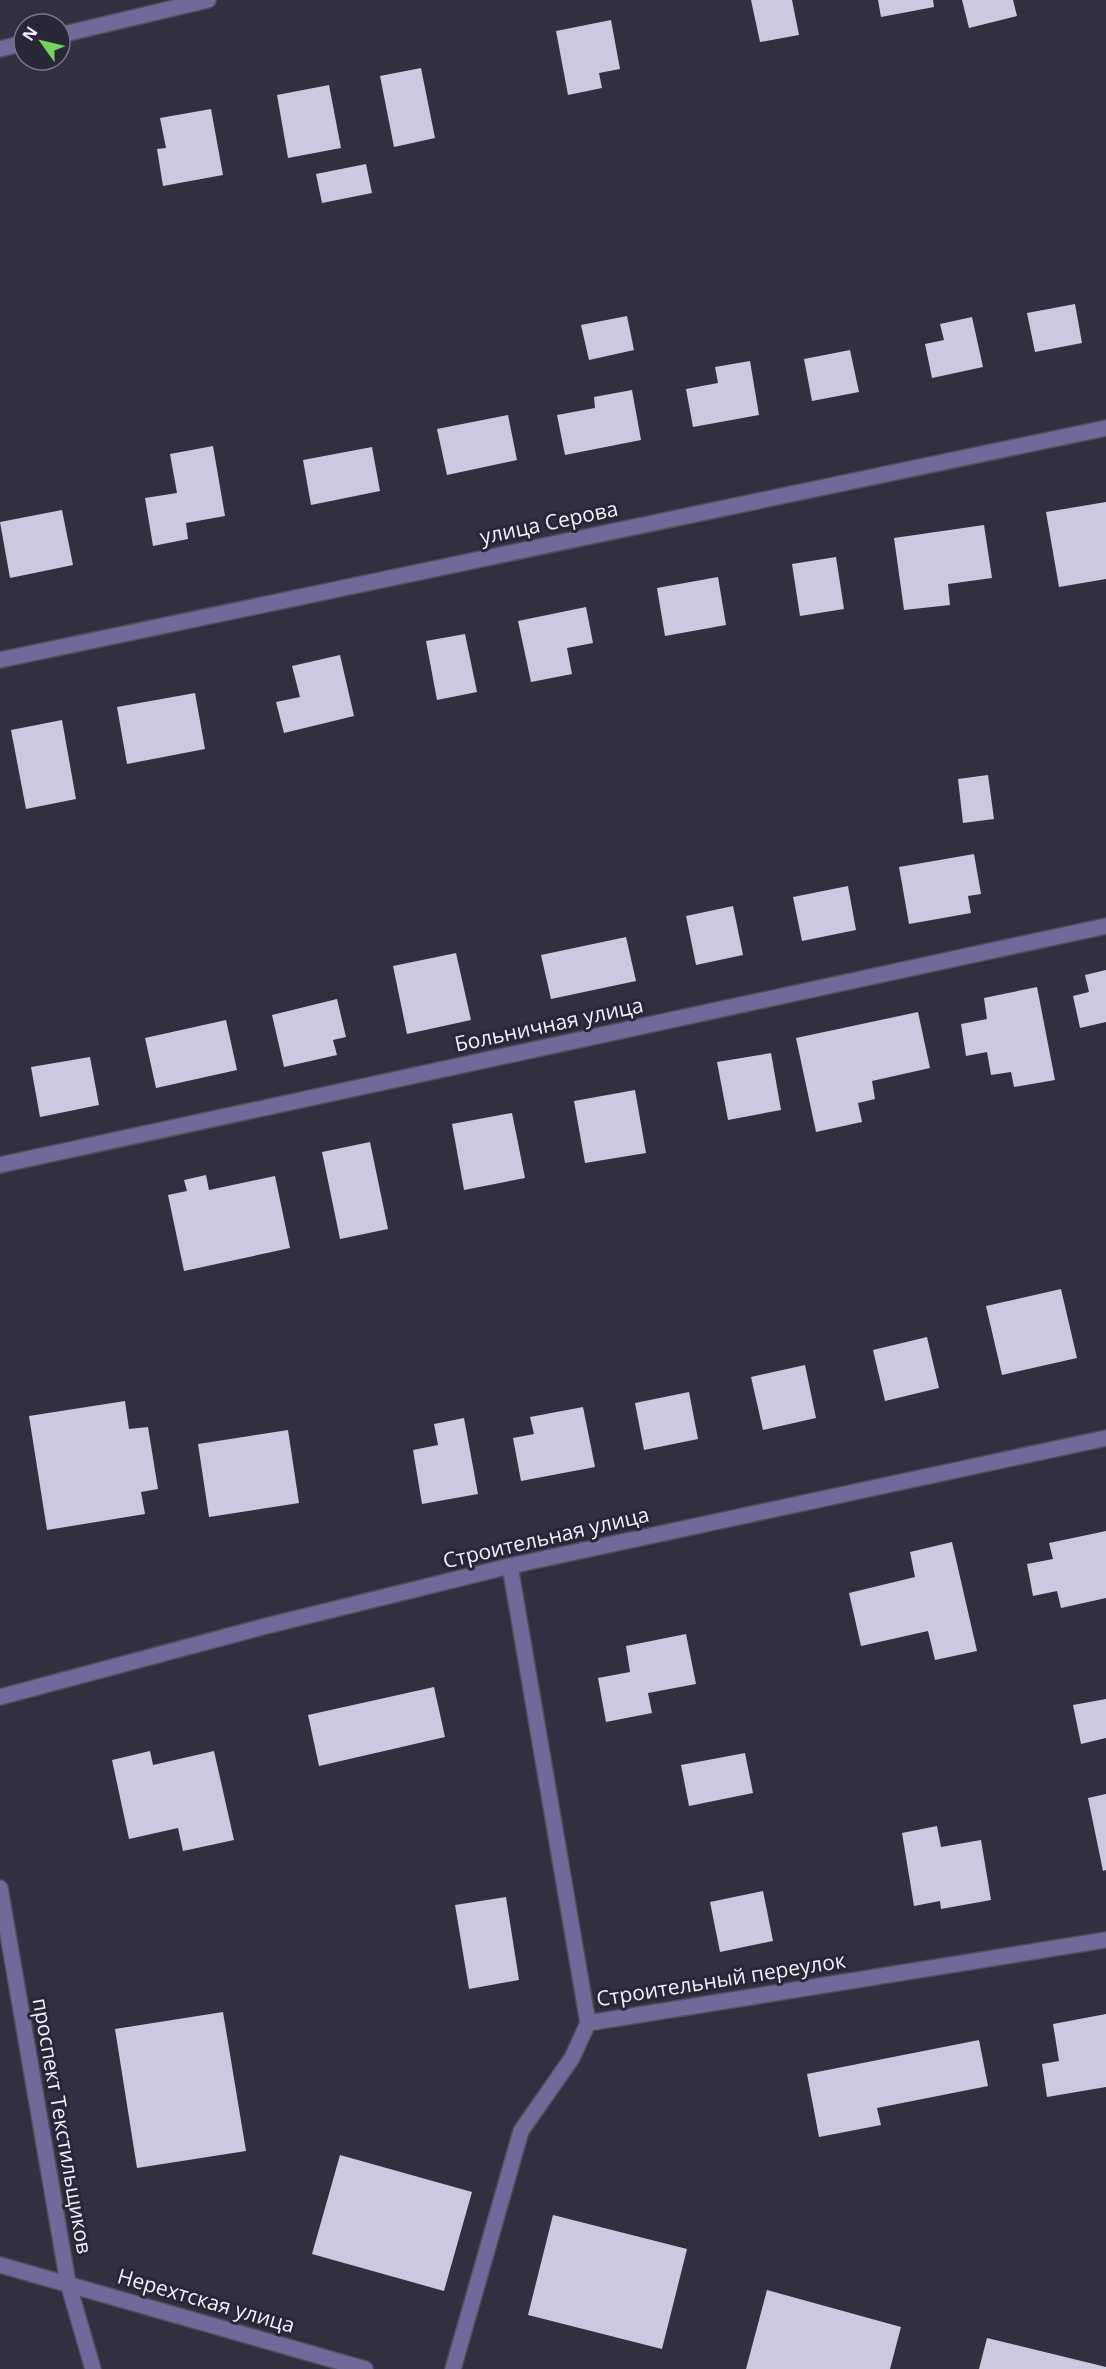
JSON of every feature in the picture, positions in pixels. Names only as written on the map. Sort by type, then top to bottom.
[{"type":"street","points":[[72,32],[208,0]]},
{"type":"street","name":"улица Серова","points":[[0,660],[1106,428]]},
{"type":"street","name":"Больничная улица","points":[[0,1165],[1106,926]]},
{"type":"street","name":"Строительная улица","points":[[0,1697],[255,1629],[510,1566],[1106,1438]]},
{"type":"street","name":"Строительный переулок","points":[[510,1566],[588,2023],[1106,1940]]},
{"type":"street","name":"проспект Текстильщиков","points":[[0,1888],[68,2283],[93,2369]]},
{"type":"street","points":[[453,2369],[521,2131],[572,2058],[588,2023]]},
{"type":"street","name":"Нерехтская улица","points":[[0,2265],[365,2369]]},
{"type":"building","points":[[751,0],[792,0],[799,35],[760,42]]},
{"type":"building","points":[[878,0],[933,0],[934,7],[881,17]]},
{"type":"building","points":[[962,0],[1013,0],[1017,16],[969,28]]},
{"type":"building","points":[[611,20],[620,69],[599,73],[602,88],[568,95],[556,31]]},
{"type":"building","points":[[421,68],[435,138],[394,147],[380,76]]},
{"type":"building","points":[[329,85],[341,148],[288,158],[277,95]]},
{"type":"building","points":[[211,109],[223,175],[163,186],[157,149],[166,148],[160,118]]},
{"type":"building","points":[[366,164],[372,193],[322,203],[316,174]]},
{"type":"building","points":[[1075,304],[1082,343],[1035,352],[1027,313]]},
{"type":"building","points":[[627,316],[634,350],[589,360],[581,325]]},
{"type":"building","points":[[972,317],[983,367],[932,378],[925,344],[944,340],[940,324]]},
{"type":"building","points":[[850,350],[859,392],[812,401],[804,359]]},
{"type":"building","points":[[750,361],[759,415],[693,427],[686,389],[718,383],[715,367]]},
{"type":"building","points":[[632,390],[641,440],[565,455],[557,415],[595,408],[594,397]]},
{"type":"building","points":[[508,415],[517,460],[447,475],[437,429]]},
{"type":"building","points":[[213,446],[225,516],[186,523],[188,539],[153,546],[145,498],[177,493],[170,454]]},
{"type":"building","points":[[372,447],[380,491],[311,505],[303,460]]},
{"type":"building","points":[[1106,502],[1106,579],[1059,587],[1046,512]]},
{"type":"building","points":[[62,510],[73,565],[10,578],[0,522]]},
{"type":"building","points":[[984,525],[992,578],[948,584],[950,605],[904,610],[894,538]]},
{"type":"building","points":[[836,557],[844,609],[800,616],[792,564]]},
{"type":"building","points":[[718,577],[726,625],[665,636],[657,588]]},
{"type":"building","points":[[586,607],[593,643],[567,648],[572,674],[531,682],[518,621]]},
{"type":"building","points":[[465,634],[477,692],[437,700],[426,641]]},
{"type":"building","points":[[340,655],[354,716],[284,733],[276,702],[300,697],[292,666]]},
{"type":"building","points":[[195,693],[205,749],[127,764],[117,707]]},
{"type":"building","points":[[62,720],[76,799],[26,809],[11,730]]},
{"type":"building","points":[[988,775],[994,819],[963,823],[958,779]]},
{"type":"building","points":[[974,854],[981,894],[968,896],[971,913],[909,924],[899,867]]},
{"type":"building","points":[[848,886],[856,930],[802,941],[793,897]]},
{"type":"building","points":[[733,906],[743,955],[696,965],[686,916]]},
{"type":"building","points":[[626,937],[636,981],[551,999],[541,955]]},
{"type":"building","points":[[456,953],[471,1020],[407,1034],[393,966]]},
{"type":"building","points":[[1106,970],[1106,1022],[1080,1028],[1073,996],[1089,992],[1085,975]]},
{"type":"building","points":[[1037,987],[1055,1080],[1014,1087],[1011,1072],[991,1075],[987,1052],[966,1056],[961,1024],[987,1019],[984,998]]},
{"type":"building","points":[[337,999],[346,1037],[333,1040],[337,1055],[284,1067],[272,1015]]},
{"type":"building","points":[[918,1012],[930,1068],[872,1081],[875,1099],[858,1103],[862,1122],[816,1132],[796,1038]]},
{"type":"building","points":[[226,1020],[237,1070],[156,1088],[145,1038]]},
{"type":"building","points":[[771,1053],[781,1110],[728,1120],[717,1062]]},
{"type":"building","points":[[90,1057],[99,1105],[40,1117],[31,1067]]},
{"type":"building","points":[[635,1090],[646,1153],[585,1163],[574,1101]]},
{"type":"building","points":[[512,1113],[525,1178],[464,1190],[452,1124]]},
{"type":"building","points":[[370,1142],[388,1229],[340,1239],[322,1152]]},
{"type":"building","points":[[206,1175],[209,1190],[275,1176],[290,1248],[184,1271],[168,1195],[187,1191],[184,1180]]},
{"type":"building","points":[[1061,1289],[1077,1358],[1002,1375],[986,1306]]},
{"type":"building","points":[[927,1337],[939,1388],[885,1401],[873,1350]]},
{"type":"building","points":[[805,1365],[816,1418],[763,1430],[751,1377]]},
{"type":"building","points":[[689,1392],[698,1439],[644,1450],[635,1403]]},
{"type":"building","points":[[125,1401],[129,1429],[148,1427],[158,1489],[141,1492],[145,1514],[47,1530],[29,1416]]},
{"type":"building","points":[[583,1407],[595,1467],[521,1481],[513,1438],[534,1434],[530,1417]]},
{"type":"building","points":[[464,1418],[478,1494],[422,1504],[413,1450],[438,1445],[434,1424]]},
{"type":"building","points":[[288,1430],[299,1503],[209,1517],[198,1444]]},
{"type":"building","points":[[1106,1531],[1106,1598],[1061,1608],[1057,1591],[1033,1596],[1027,1564],[1053,1559],[1049,1543]]},
{"type":"building","points":[[952,1542],[977,1651],[935,1660],[928,1631],[861,1646],[849,1593],[915,1577],[910,1552]]},
{"type":"building","points":[[686,1634],[696,1684],[648,1693],[652,1713],[606,1722],[598,1678],[630,1672],[626,1646]]},
{"type":"building","points":[[434,1687],[445,1737],[319,1766],[308,1715]]},
{"type":"building","points":[[1106,1699],[1106,1738],[1081,1744],[1073,1705]]},
{"type":"building","points":[[150,1751],[153,1765],[214,1751],[234,1840],[183,1851],[178,1828],[129,1839],[112,1760]]},
{"type":"building","points":[[745,1753],[753,1793],[689,1806],[681,1765]]},
{"type":"building","points":[[1106,1794],[1106,1870],[1103,1871],[1088,1798]]},
{"type":"building","points":[[937,1826],[941,1847],[981,1840],[991,1900],[941,1909],[940,1901],[914,1906],[902,1833]]},
{"type":"building","points":[[763,1891],[773,1941],[720,1952],[710,1902]]},
{"type":"building","points":[[506,1897],[519,1980],[469,1989],[455,1905]]},
{"type":"building","points":[[223,2012],[246,2151],[137,2168],[115,2029]]},
{"type":"building","points":[[1106,2014],[1106,2087],[1047,2097],[1042,2064],[1059,2061],[1053,2024]]},
{"type":"building","points":[[979,2040],[988,2086],[877,2108],[881,2125],[819,2137],[807,2074]]},
{"type":"building","points":[[340,2155],[472,2192],[444,2291],[312,2254]]},
{"type":"building","points":[[553,2215],[687,2249],[662,2349],[528,2315]]},
{"type":"building","points":[[767,2290],[901,2327],[890,2369],[746,2369]]},
{"type":"building","points":[[987,2338],[1106,2367],[1106,2369],[979,2369]]}]
